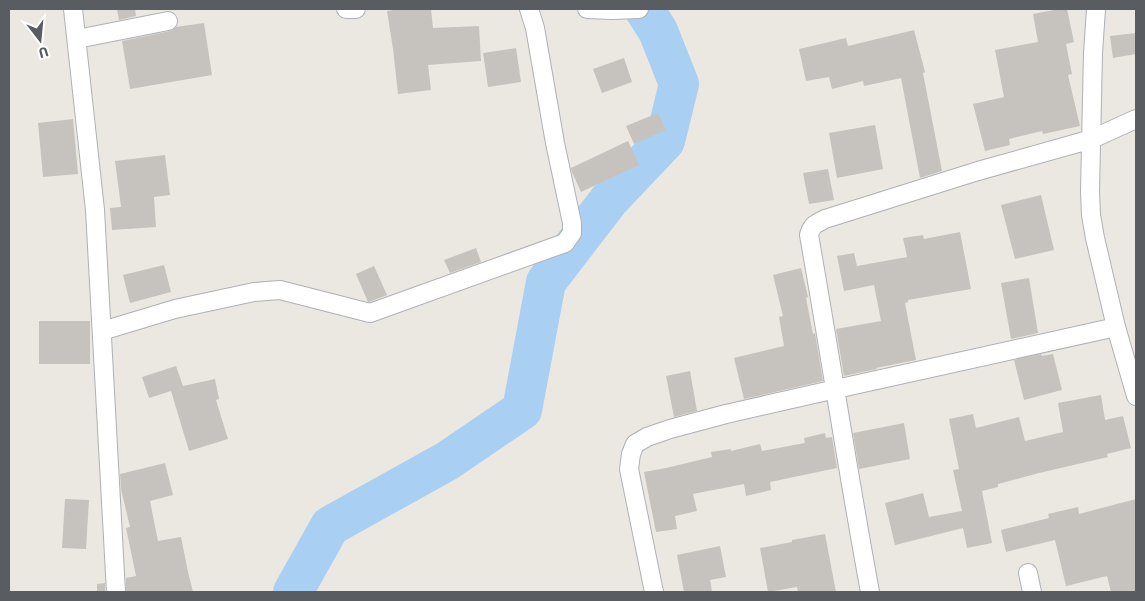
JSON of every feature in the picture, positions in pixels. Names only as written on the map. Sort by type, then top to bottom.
[{"type":"street","points":[[74,9],[95,210],[116,592]]},
{"type":"street","points":[[346,9],[356,9]]},
{"type":"street","points":[[102,331],[176,309],[254,292],[280,290],[370,313],[565,242],[572,233],[572,223],[555,143],[535,28],[529,9]]},
{"type":"street","points":[[587,9],[638,9]]},
{"type":"street","points":[[1096,9],[1093,53],[1091,216],[1116,328],[1136,389]]},
{"type":"street","points":[[77,38],[168,21]]},
{"type":"street","points":[[870,592],[809,235],[811,228],[835,216],[1092,138],[1136,119]]},
{"type":"street","points":[[654,592],[629,469],[631,454],[635,444],[647,437],[726,414],[1116,328]]},
{"type":"street","points":[[1028,573],[1032,592]]},
{"type":"building","points":[[117,9],[135,9],[136,16],[119,20]]},
{"type":"building","points":[[431,9],[433,28],[479,26],[481,61],[428,65],[431,90],[398,94],[387,11]]},
{"type":"building","points":[[1067,9],[1074,42],[1066,44],[1072,74],[1068,75],[1080,126],[1043,134],[1042,131],[1009,139],[1010,145],[985,151],[973,104],[1004,97],[995,50],[1038,42],[1033,14]]},
{"type":"building","points":[[204,23],[212,75],[130,89],[122,41],[170,31],[176,27]]},
{"type":"building","points":[[914,30],[925,72],[923,73],[942,171],[920,178],[901,78],[864,86],[863,81],[832,89],[829,77],[806,81],[799,49],[846,38],[848,46]]},
{"type":"building","points":[[1136,33],[1136,54],[1113,58],[1110,36]]},
{"type":"building","points":[[516,48],[521,82],[488,87],[483,53]]},
{"type":"building","points":[[624,58],[632,82],[602,93],[593,69]]},
{"type":"building","points":[[658,113],[666,130],[634,144],[626,126]]},
{"type":"building","points":[[73,119],[78,174],[43,177],[38,123]]},
{"type":"building","points":[[875,125],[883,169],[837,178],[829,133]]},
{"type":"building","points":[[628,141],[639,165],[581,192],[571,168]]},
{"type":"building","points":[[165,155],[170,195],[154,197],[156,227],[112,230],[110,208],[121,207],[115,161]]},
{"type":"building","points":[[828,169],[834,200],[809,204],[803,173]]},
{"type":"building","points":[[1041,195],[1054,250],[1015,259],[1001,205]]},
{"type":"building","points":[[960,232],[971,289],[908,300],[905,303],[916,360],[844,376],[836,329],[881,321],[874,285],[844,291],[837,256],[854,253],[857,266],[907,257],[903,238],[923,235],[924,239]]},
{"type":"building","points":[[476,248],[481,262],[450,273],[444,260]]},
{"type":"building","points":[[164,265],[171,292],[130,303],[123,275]]},
{"type":"building","points":[[374,266],[387,295],[368,302],[356,274]]},
{"type":"building","points":[[801,268],[823,381],[744,399],[734,358],[784,346],[779,317],[783,316],[773,275]]},
{"type":"building","points":[[1029,278],[1038,333],[1011,339],[1001,283]]},
{"type":"building","points":[[39,321],[90,321],[90,364],[39,364]]},
{"type":"building","points":[[1041,354],[1042,356],[1053,354],[1062,390],[1024,400],[1014,360]]},
{"type":"building","points":[[176,366],[183,386],[215,379],[219,399],[216,400],[228,439],[189,451],[171,391],[149,398],[142,377]]},
{"type":"building","points":[[690,371],[697,411],[674,417],[666,376]]},
{"type":"building","points":[[1101,395],[1105,420],[1123,416],[1131,448],[1107,454],[1108,457],[998,484],[998,487],[982,491],[992,543],[967,548],[963,528],[895,545],[885,503],[923,493],[929,517],[962,511],[953,470],[959,469],[949,419],[973,414],[976,428],[1019,417],[1025,441],[1063,432],[1058,403]]},
{"type":"building","points":[[904,423],[910,459],[859,469],[853,433]]},
{"type":"building","points":[[825,433],[826,438],[832,437],[837,468],[770,482],[771,490],[746,496],[744,484],[693,494],[697,511],[675,516],[677,529],[656,532],[644,472],[712,457],[711,452],[731,449],[731,451],[760,444],[762,451],[805,443],[804,438]]},
{"type":"building","points":[[165,463],[173,495],[150,501],[158,541],[181,537],[193,592],[126,592],[126,578],[136,576],[126,528],[130,527],[121,489],[120,474]]},
{"type":"building","points":[[65,499],[89,500],[86,549],[62,548]]},
{"type":"building","points":[[1136,499],[1136,592],[1111,592],[1107,576],[1066,586],[1055,540],[1006,552],[1001,530],[1049,518],[1048,514],[1078,507],[1079,514]]},
{"type":"building","points":[[825,534],[836,592],[798,592],[797,587],[768,592],[760,548]]},
{"type":"building","points":[[720,546],[726,577],[710,580],[712,592],[684,592],[677,555]]},
{"type":"building","points":[[105,583],[105,592],[97,592],[97,584]]},
{"type":"waterway","points":[[293,592],[330,526],[447,461],[522,410],[546,282],[609,200],[665,141],[679,84],[658,31],[644,9]]}]
